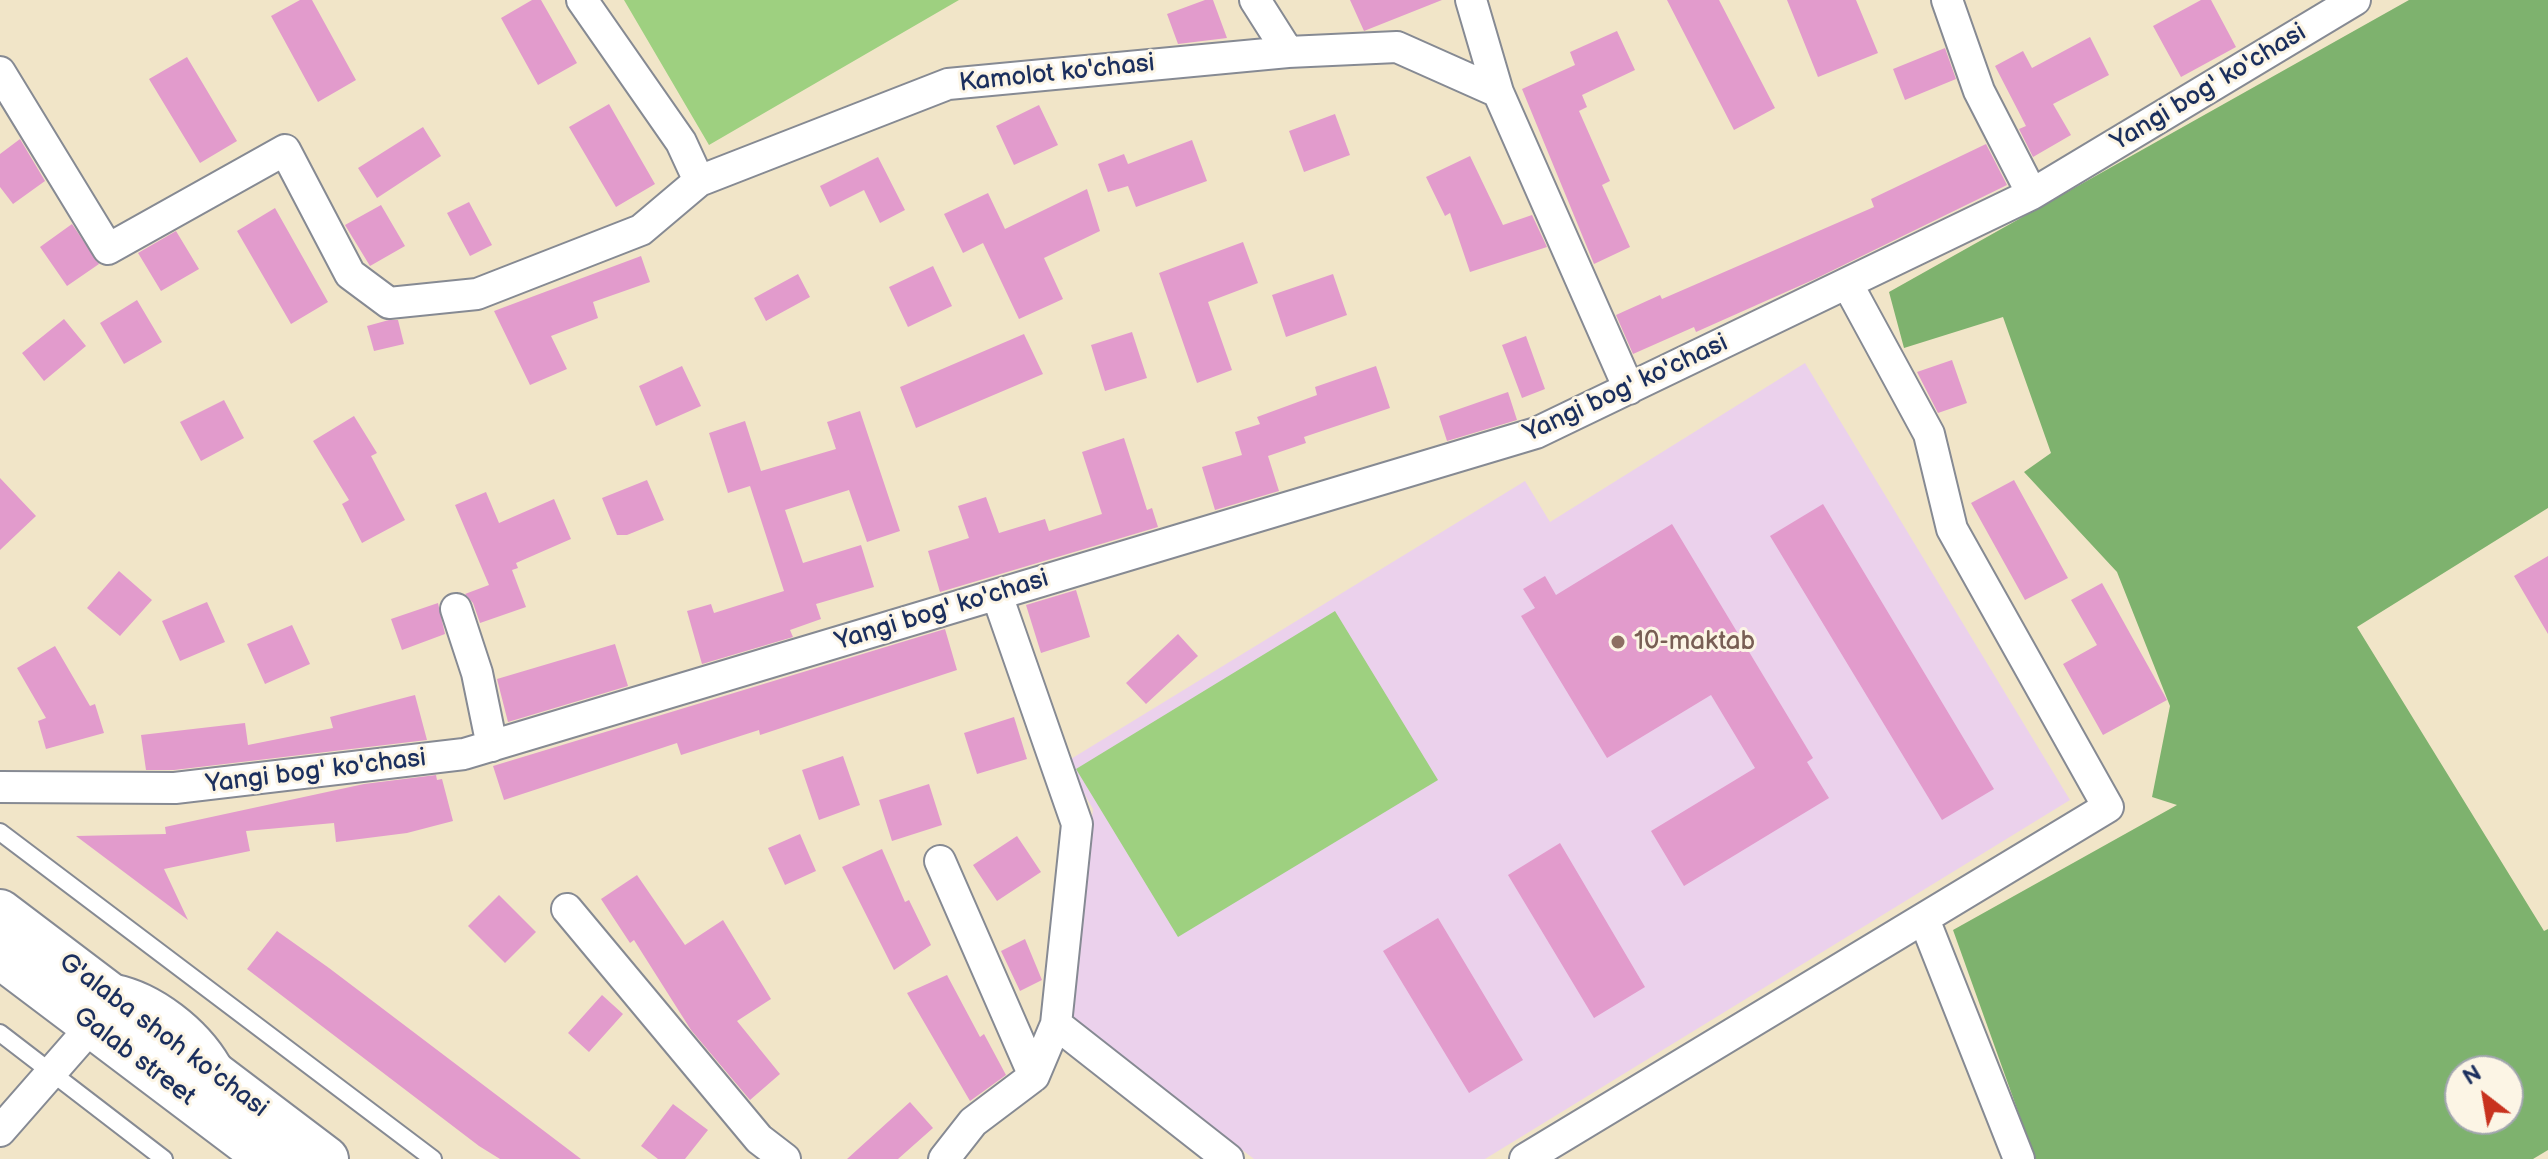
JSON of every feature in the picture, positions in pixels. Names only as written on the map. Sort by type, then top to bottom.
[{"type":"main road","name":"G'alaba shoh ko'chasi","points":[[0,912],[326,1159]]},
{"type":"main road","name":"Galab street","points":[[0,956],[269,1159]]},
{"type":"street","points":[[582,0],[681,142],[699,181]]},
{"type":"street","points":[[1255,0],[1288,52]]},
{"type":"street","points":[[1471,0],[1498,92],[1629,389]]},
{"type":"street","points":[[1947,0],[1979,91],[2032,194]]},
{"type":"street","name":"Yangi bog' ko'chasi","points":[[0,787],[175,788],[464,754],[1536,433],[2032,194],[2355,0]]},
{"type":"street","name":"Kamolot ko'chasi","points":[[3,82],[108,249],[285,150],[350,274],[389,303],[477,294],[641,230],[699,181],[948,84],[1288,52],[1397,47],[1498,92]]},
{"type":"street","points":[[1525,1159],[2108,807],[1952,529],[1929,434],[1848,285]]},
{"type":"street","points":[[944,1159],[973,1122],[1034,1076],[1056,1024],[1077,824],[997,595]]},
{"type":"street","points":[[456,609],[477,673],[492,746]]},
{"type":"street","points":[[940,861],[1034,1076]]},
{"type":"street","points":[[567,909],[759,1139],[785,1159]]},
{"type":"street","points":[[1924,919],[2019,1159]]},
{"type":"street","points":[[1056,1024],[1228,1159]]},
{"type":"street","points":[[0,1131],[92,1026]]},
{"type":"lane","points":[[0,832],[433,1159]]},
{"type":"lane","points":[[0,1033],[164,1159]]},
{"type":"shaded area","name":"10-maktab","points":[[1805,363],[2070,800],[1485,1159],[1254,1159],[1069,1017],[1093,809],[1066,762],[1525,481],[1550,522]]},
{"type":"green space","points":[[624,0],[959,0],[709,145]]},
{"type":"green space","points":[[2409,0],[2548,0],[2548,508],[2357,627],[2544,931],[2548,929],[2548,1150],[2533,1159],[2035,1159],[1953,930],[2177,805],[2152,797],[2170,706],[2117,572],[2024,472],[2051,453],[2003,317],[1904,348],[1889,292]]},
{"type":"green space","points":[[1335,611],[1438,780],[1178,937],[1076,769]]},
{"type":"building","points":[[300,0],[312,0],[356,80],[318,102],[271,16]]},
{"type":"building","points":[[532,0],[541,0],[577,63],[538,85],[501,18]]},
{"type":"building","points":[[1213,0],[1227,38],[1178,44],[1167,14]]},
{"type":"building","points":[[1350,0],[1442,0],[1364,31]]},
{"type":"building","points":[[1667,0],[1719,0],[1775,108],[1734,130]]},
{"type":"building","points":[[1787,0],[1856,0],[1878,53],[1818,77]]},
{"type":"building","points":[[2201,0],[2211,0],[2236,47],[2181,77],[2153,26]]},
{"type":"building","points":[[1617,31],[1635,70],[1582,95],[1587,107],[1579,111],[1610,181],[1602,185],[1630,247],[1594,264],[1522,89],[1575,65],[1570,52]]},
{"type":"building","points":[[2090,37],[2109,75],[2053,104],[2071,135],[2033,157],[2019,129],[2026,126],[1995,66],[2023,51],[2032,68]]},
{"type":"building","points":[[1945,48],[1956,79],[1905,100],[1893,69]]},
{"type":"building","points":[[187,57],[237,141],[200,163],[149,79]]},
{"type":"building","points":[[609,104],[655,184],[616,207],[569,127]]},
{"type":"building","points":[[1039,105],[1058,145],[1014,165],[996,126]]},
{"type":"building","points":[[1335,114],[1350,155],[1304,172],[1289,131]]},
{"type":"building","points":[[423,127],[441,156],[377,198],[358,168]]},
{"type":"building","points":[[20,139],[45,181],[13,204],[0,187],[0,154]]},
{"type":"building","points":[[1192,140],[1207,181],[1136,207],[1128,186],[1108,192],[1098,164],[1124,154],[1128,164]]},
{"type":"building","points":[[1986,144],[2007,185],[1815,279],[1696,332],[1694,327],[1633,354],[1616,315],[1660,295],[1662,299],[1874,207],[1871,199]]},
{"type":"building","points":[[1470,156],[1503,225],[1532,215],[1547,247],[1470,272],[1450,213],[1445,216],[1426,177]]},
{"type":"building","points":[[878,157],[905,210],[880,223],[864,190],[830,207],[820,186]]},
{"type":"building","points":[[1087,189],[1100,231],[1044,258],[1063,299],[1019,319],[983,243],[963,253],[944,214],[988,193],[1005,229]]},
{"type":"building","points":[[469,202],[492,245],[470,256],[447,213]]},
{"type":"building","points":[[381,205],[405,246],[370,266],[345,225]]},
{"type":"building","points":[[275,208],[328,302],[291,324],[237,231]]},
{"type":"building","points":[[72,224],[99,264],[67,286],[40,247]]},
{"type":"building","points":[[176,231],[199,269],[161,291],[138,253]]},
{"type":"building","points":[[1243,242],[1258,283],[1208,302],[1232,370],[1197,383],[1159,273]]},
{"type":"building","points":[[641,256],[650,282],[593,302],[598,318],[551,336],[567,369],[530,385],[494,311]]},
{"type":"building","points":[[933,266],[952,306],[908,327],[889,287]]},
{"type":"building","points":[[798,274],[810,297],[766,321],[754,298]]},
{"type":"building","points":[[1333,274],[1347,315],[1286,337],[1272,295]]},
{"type":"building","points":[[137,300],[162,342],[124,364],[100,323]]},
{"type":"building","points":[[64,319],[86,346],[44,381],[22,353]]},
{"type":"building","points":[[398,320],[404,344],[374,351],[367,326]]},
{"type":"building","points":[[1132,332],[1147,378],[1105,391],[1091,345]]},
{"type":"building","points":[[1024,334],[1043,374],[916,428],[900,387]]},
{"type":"building","points":[[1526,336],[1545,389],[1522,398],[1502,345]]},
{"type":"building","points":[[1952,360],[1967,403],[1938,413],[1917,372]]},
{"type":"building","points":[[682,366],[701,406],[656,426],[639,386]]},
{"type":"building","points":[[1376,366],[1390,408],[1304,437],[1306,443],[1268,456],[1279,491],[1215,510],[1202,467],[1242,455],[1235,432],[1260,424],[1257,417],[1317,395],[1315,387]]},
{"type":"building","points":[[1508,392],[1517,420],[1447,441],[1439,416]]},
{"type":"building","points":[[224,400],[244,438],[201,461],[180,422]]},
{"type":"building","points":[[860,411],[900,531],[867,542],[849,490],[785,510],[803,563],[861,545],[874,587],[816,604],[821,619],[790,630],[793,637],[702,664],[687,611],[711,604],[714,613],[784,591],[750,486],[728,493],[709,433],[745,421],[761,471],[836,449],[827,422]]},
{"type":"building","points":[[354,416],[377,453],[371,456],[405,520],[362,543],[342,504],[349,500],[313,441]]},
{"type":"building","points":[[1124,438],[1147,510],[1152,508],[1158,527],[940,592],[928,551],[969,538],[958,506],[986,497],[999,533],[1045,519],[1049,531],[1102,514],[1082,452]]},
{"type":"building","points":[[0,478],[36,516],[0,550]]},
{"type":"building","points":[[647,480],[664,520],[627,535],[617,535],[602,498]]},
{"type":"building","points":[[2014,480],[2068,578],[2025,600],[1971,503]]},
{"type":"building","points":[[486,492],[499,523],[554,499],[571,539],[516,563],[518,568],[512,570],[526,607],[480,623],[473,603],[465,594],[489,585],[455,505]]},
{"type":"building","points":[[1823,504],[1994,789],[1942,820],[1770,536]]},
{"type":"building","points":[[1672,524],[1813,758],[1807,762],[1829,798],[1684,886],[1651,831],[1755,768],[1711,695],[1607,758],[1521,616],[1535,608],[1523,589],[1545,576],[1556,595]]},
{"type":"building","points":[[2548,556],[2548,634],[2514,576]]},
{"type":"building","points":[[119,571],[152,600],[120,636],[87,608]]},
{"type":"building","points":[[2102,583],[2167,700],[2103,735],[2063,664],[2097,645],[2071,600]]},
{"type":"building","points":[[1076,590],[1090,637],[1041,653],[1026,605]]},
{"type":"building","points":[[207,602],[225,642],[180,661],[162,621]]},
{"type":"building","points":[[438,603],[445,634],[402,650],[391,619]]},
{"type":"building","points":[[292,625],[310,664],[265,684],[247,644]]},
{"type":"building","points":[[945,629],[957,670],[760,735],[759,730],[681,755],[677,743],[504,800],[493,766]]},
{"type":"building","points":[[1178,634],[1198,656],[1146,704],[1126,683]]},
{"type":"building","points":[[615,644],[628,686],[508,722],[497,679]]},
{"type":"building","points":[[55,646],[90,706],[95,704],[104,733],[46,749],[38,721],[46,718],[17,668]]},
{"type":"building","points":[[415,695],[427,740],[174,770],[146,770],[141,735],[245,723],[248,745],[333,728],[330,717]]},
{"type":"building","points":[[1014,717],[1027,759],[977,774],[964,733]]},
{"type":"building","points":[[843,756],[860,805],[819,820],[802,770]]},
{"type":"building","points":[[436,775],[437,780],[442,779],[453,821],[407,833],[336,842],[334,823],[246,831],[250,851],[164,869],[188,920],[76,836],[166,834],[165,827],[364,784]]},
{"type":"building","points":[[929,784],[942,825],[892,841],[879,800]]},
{"type":"building","points":[[800,834],[816,871],[785,885],[768,848]]},
{"type":"building","points":[[1017,836],[1041,872],[997,901],[973,865]]},
{"type":"building","points":[[1560,843],[1645,987],[1594,1018],[1508,875]]},
{"type":"building","points":[[882,849],[905,902],[909,900],[931,945],[894,970],[842,867]]},
{"type":"building","points":[[637,875],[685,945],[723,920],[771,999],[737,1021],[780,1074],[750,1100],[691,1030],[634,940],[630,943],[601,899]]},
{"type":"building","points":[[499,895],[536,932],[505,963],[468,926]]},
{"type":"building","points":[[1438,918],[1523,1060],[1469,1093],[1383,951]]},
{"type":"building","points":[[277,931],[581,1159],[500,1159],[479,1146],[247,969]]},
{"type":"building","points":[[1025,939],[1042,980],[1020,991],[1001,951]]},
{"type":"building","points":[[947,975],[980,1037],[984,1034],[1006,1075],[970,1101],[907,993]]},
{"type":"building","points":[[602,995],[623,1014],[589,1052],[568,1033]]},
{"type":"building","points":[[910,1102],[933,1128],[898,1159],[847,1159]]},
{"type":"building","points":[[673,1104],[708,1130],[685,1159],[658,1159],[641,1146]]},
{"type":"place","name":"10-maktab","points":[[1618,642]]}]
